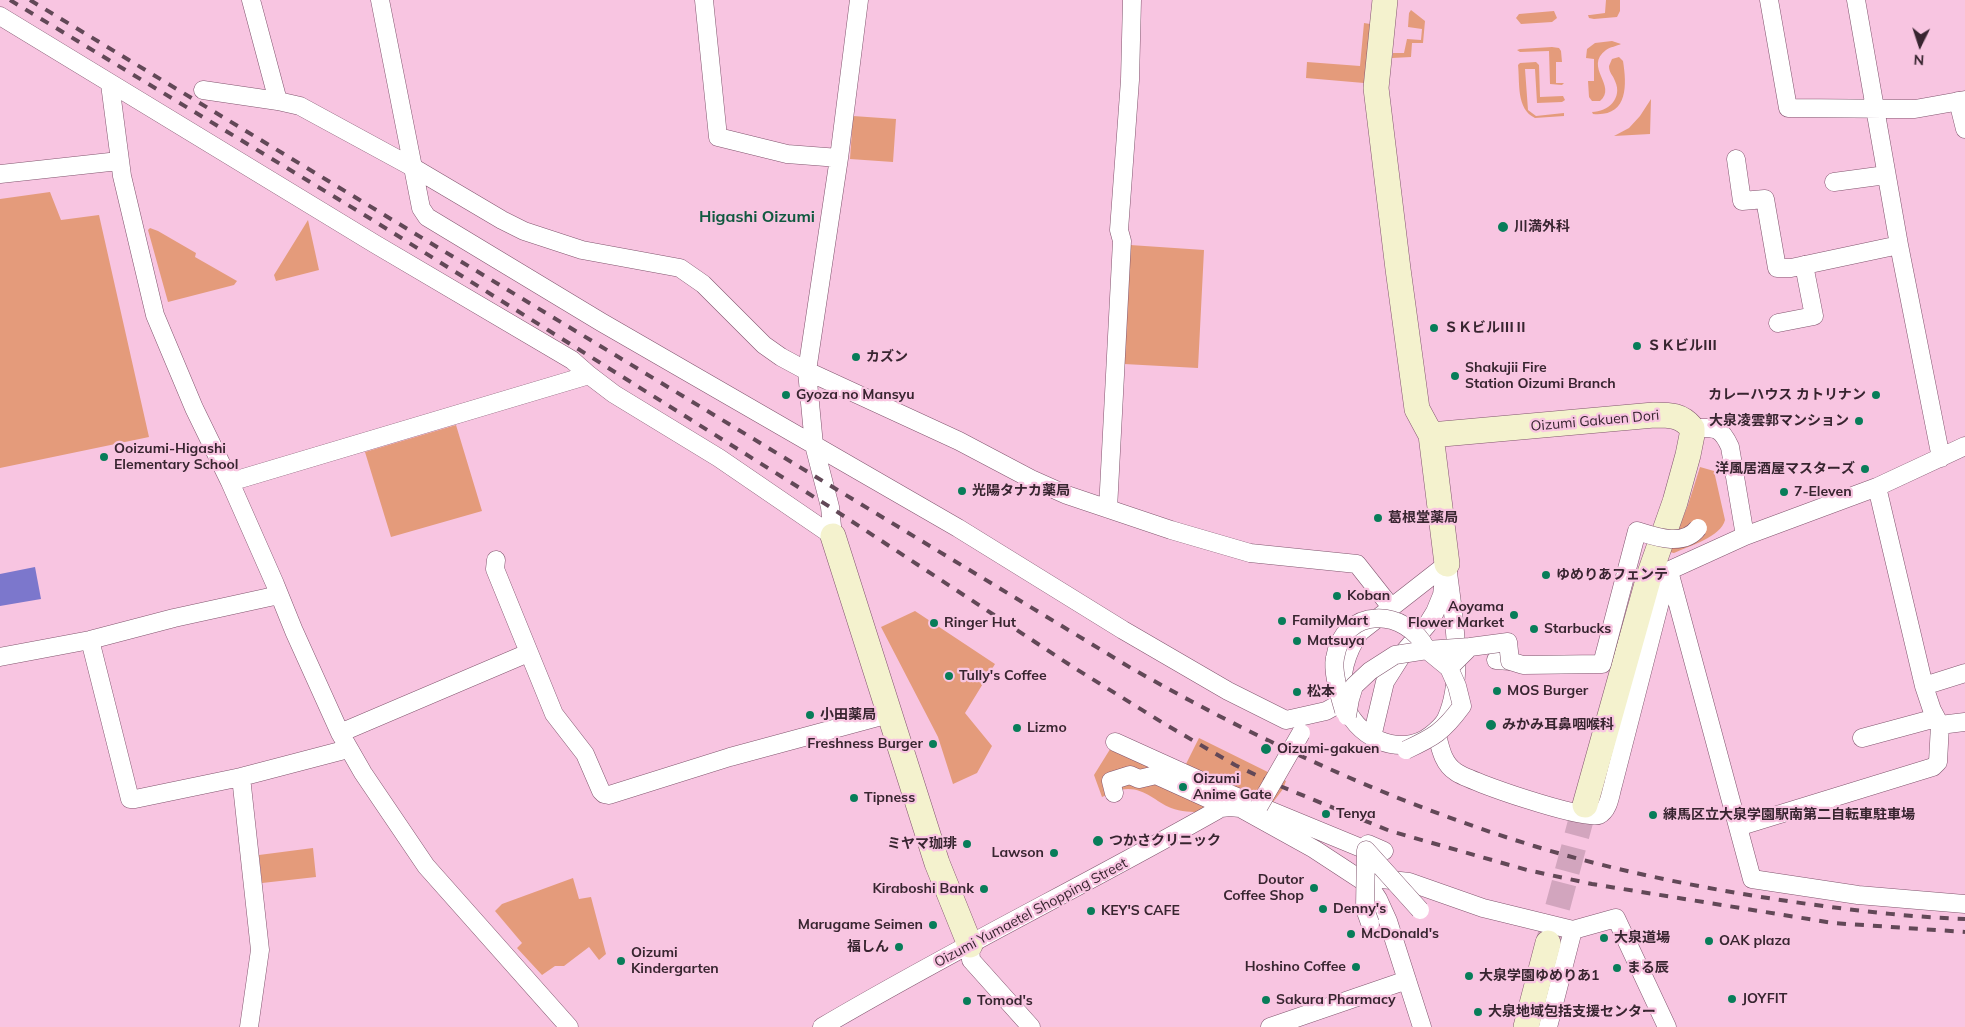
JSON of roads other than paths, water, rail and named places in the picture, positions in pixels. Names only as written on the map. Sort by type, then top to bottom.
[{"type":"street","points":[[251,0],[278,101]]},
{"type":"street","points":[[380,0],[421,208],[427,217],[601,322],[958,528],[1123,630],[1228,691],[1286,720],[1326,710],[1345,710]]},
{"type":"street","points":[[704,0],[718,137],[786,154],[838,158]]},
{"type":"street","points":[[859,0],[807,371],[814,445],[830,507],[833,536],[937,863],[970,945],[971,960],[1031,1027]]},
{"type":"street","points":[[1108,509],[1122,241],[1119,230],[1130,80],[1132,0]]},
{"type":"street","points":[[1385,0],[1376,88],[1417,409],[1431,435],[1447,564],[1456,652],[1452,698],[1446,720],[1425,740],[1412,746],[1386,744],[1372,737],[1359,727],[1345,710],[1334,660],[1339,643],[1353,624],[1371,618],[1383,611],[1447,564]]},
{"type":"street","points":[[1769,0],[1788,108],[1915,109],[1962,100],[1965,129]]},
{"type":"street","points":[[1856,0],[1886,175],[1941,458]]},
{"type":"street","points":[[0,16],[110,84],[572,360],[614,394],[719,458],[833,536]]},
{"type":"street","points":[[110,84],[119,161],[136,241],[155,315],[194,408],[230,482],[314,679],[344,741],[426,866],[568,1027]]},
{"type":"street","points":[[203,90],[300,106],[414,168],[502,220],[550,240],[582,250],[680,268],[702,284],[764,345],[807,371],[958,441],[1031,479],[1108,509],[1250,553],[1357,564],[1390,620],[1407,627],[1422,641],[1427,650],[1449,668],[1458,686],[1462,706],[1448,725],[1430,739],[1406,750]]},
{"type":"street","points":[[1736,159],[1742,201],[1765,199],[1777,268],[1790,268],[1899,245]]},
{"type":"street","points":[[0,174],[119,161]]},
{"type":"street","points":[[1834,182],[1886,175]]},
{"type":"street","points":[[1778,323],[1814,316],[1804,265]]},
{"type":"street","points":[[230,482],[589,375]]},
{"type":"street","name":"Oizumi Gakuen Dori","points":[[1431,435],[1654,415],[1673,415],[1685,420],[1692,428]]},
{"type":"street","points":[[1585,805],[1650,573],[1685,464],[1692,436],[1692,428],[1715,428],[1724,435],[1730,447],[1745,536]]},
{"type":"street","points":[[1668,571],[1745,536],[1877,487],[1965,446]]},
{"type":"street","points":[[1738,827],[1934,767],[1938,762],[1938,722],[1924,686],[1877,487]]},
{"type":"street","points":[[1345,710],[1354,686],[1370,671],[1395,655],[1508,642],[1503,661],[1523,665],[1602,664],[1638,531],[1675,540],[1693,535],[1698,528]]},
{"type":"street","points":[[496,560],[496,568],[528,653],[554,714],[585,754],[604,794],[609,795],[730,757],[889,714]]},
{"type":"street","points":[[1372,737],[1385,682],[1404,652],[1427,625],[1435,612],[1442,595],[1447,564]]},
{"type":"street","points":[[1436,731],[1447,764],[1455,772],[1562,810],[1592,816],[1600,815],[1606,808],[1613,785],[1668,571]]},
{"type":"street","points":[[1668,571],[1752,879],[1858,895],[1965,904]]},
{"type":"street","points":[[0,657],[90,640],[174,618],[279,595]]},
{"type":"street","points":[[90,640],[130,799],[242,777],[344,741],[528,653]]},
{"type":"street","points":[[1449,668],[1470,647]]},
{"type":"street","points":[[1924,686],[1965,673]]},
{"type":"street","points":[[1862,738],[1938,722],[1965,722]]},
{"type":"street","points":[[1259,806],[1301,733]]},
{"type":"street","points":[[1112,747],[1154,760],[1259,806],[1373,849],[1420,910]]},
{"type":"street","points":[[1114,792],[1111,781],[1130,776],[1139,779],[1154,760]]},
{"type":"street","points":[[242,777],[260,950],[249,1027]]},
{"type":"street","name":"Oizumi Yumaetel Shopping Street","points":[[822,1027],[1148,850],[1220,808],[1230,807],[1240,808],[1314,850],[1369,885],[1388,921],[1422,1027]]},
{"type":"street","points":[[1370,923],[1365,909],[1373,849]]},
{"type":"street","points":[[1369,885],[1376,878],[1409,882],[1483,908],[1573,930],[1616,918],[1667,1027]]},
{"type":"street","points":[[1548,1027],[1573,930]]},
{"type":"street","points":[[1526,1027],[1548,943]]},
{"type":"street","points":[[1270,1027],[1407,980]]},
{"type":"tunnel","points":[[1548,943],[1585,805]]},
{"type":"railway","points":[[10,0],[371,219],[830,507],[1073,667],[1235,765],[1275,784],[1390,831],[1527,870],[1592,884],[1833,923],[1965,932]]},
{"type":"railway","points":[[30,0],[1131,668],[1228,721],[1278,745],[1379,790],[1430,810],[1534,846],[1598,864],[1695,885],[1794,902],[1879,913],[1965,919]]},
{"type":"place","name":"川満外科","points":[[1503,227]]},
{"type":"place","name":"ＳＫビルⅢⅡ","points":[[1434,328]]},
{"type":"place","name":"ＳＫビルⅢ","points":[[1637,346]]},
{"type":"place","name":"カズン","points":[[856,357]]},
{"type":"place","name":"Shakujii Fire Station Oizumi Branch","points":[[1455,376]]},
{"type":"place","name":"Gyoza no Mansyu","points":[[786,395]]},
{"type":"place","name":"カレーハウス カトリナン","points":[[1876,395]]},
{"type":"place","name":"大泉凌雲郭マンション","points":[[1859,421]]},
{"type":"place","name":"Ooizumi-Higashi Elementary School","points":[[104,457]]},
{"type":"place","name":"洋風居酒屋マスターズ","points":[[1865,469]]},
{"type":"place","name":"光陽タナカ薬局","points":[[962,491]]},
{"type":"place","name":"7-Eleven","points":[[1784,492]]},
{"type":"place","name":"葛根堂薬局","points":[[1378,518]]},
{"type":"place","name":"ゆめりあフェンテ","points":[[1546,575]]},
{"type":"place","name":"Koban","points":[[1337,596]]},
{"type":"place","name":"Aoyama Flower Market","points":[[1514,615]]},
{"type":"place","name":"FamilyMart","points":[[1282,621]]},
{"type":"place","name":"Ringer Hut","points":[[934,623]]},
{"type":"place","name":"Starbucks","points":[[1534,629]]},
{"type":"place","name":"Matsuya","points":[[1297,641]]},
{"type":"place","name":"Tully's Coffee","points":[[949,676]]},
{"type":"place","name":"MOS Burger","points":[[1497,691]]},
{"type":"place","name":"松本","points":[[1297,692]]},
{"type":"place","name":"小田薬局","points":[[810,715]]},
{"type":"place","name":"みかみ耳鼻咽喉科","points":[[1491,725]]},
{"type":"place","name":"Lizmo","points":[[1017,728]]},
{"type":"place","name":"Freshness Burger","points":[[933,744]]},
{"type":"place","name":"Oizumi-gakuen","points":[[1266,749]]},
{"type":"place","name":"Oizumi Anime Gate","points":[[1183,787]]},
{"type":"place","name":"Tipness","points":[[854,798]]},
{"type":"place","name":"Tenya","points":[[1326,814]]},
{"type":"place","name":"練馬区立大泉学園駅南第二自転車駐車場","points":[[1653,815]]},
{"type":"place","name":"つかさクリニック","points":[[1098,841]]},
{"type":"place","name":"ミヤマ珈琲","points":[[967,844]]},
{"type":"place","name":"Lawson","points":[[1054,853]]},
{"type":"place","name":"Doutor Coffee Shop","points":[[1314,888]]},
{"type":"place","name":"Kiraboshi Bank","points":[[984,889]]},
{"type":"place","name":"Denny's","points":[[1323,909]]},
{"type":"place","name":"KEY'S CAFE","points":[[1091,911]]},
{"type":"place","name":"Marugame Seimen","points":[[933,925]]},
{"type":"place","name":"McDonald's","points":[[1351,934]]},
{"type":"place","name":"大泉道場","points":[[1604,938]]},
{"type":"place","name":"OAK plaza","points":[[1709,941]]},
{"type":"place","name":"福しん","points":[[899,947]]},
{"type":"place","name":"Oizumi Kindergarten","points":[[621,961]]},
{"type":"place","name":"Hoshino Coffee","points":[[1356,967]]},
{"type":"place","name":"まる辰","points":[[1617,968]]},
{"type":"place","name":"大泉学園ゆめりあ1","points":[[1469,976]]},
{"type":"place","name":"JOYFIT","points":[[1732,999]]},
{"type":"place","name":"Sakura Pharmacy","points":[[1266,1000]]},
{"type":"place","name":"Tomod's","points":[[967,1001]]},
{"type":"place","name":"大泉地域包括支援センター","points":[[1478,1012]]},
{"type":"district","name":"Higashi Oizumi","points":[[757,217]]}]
